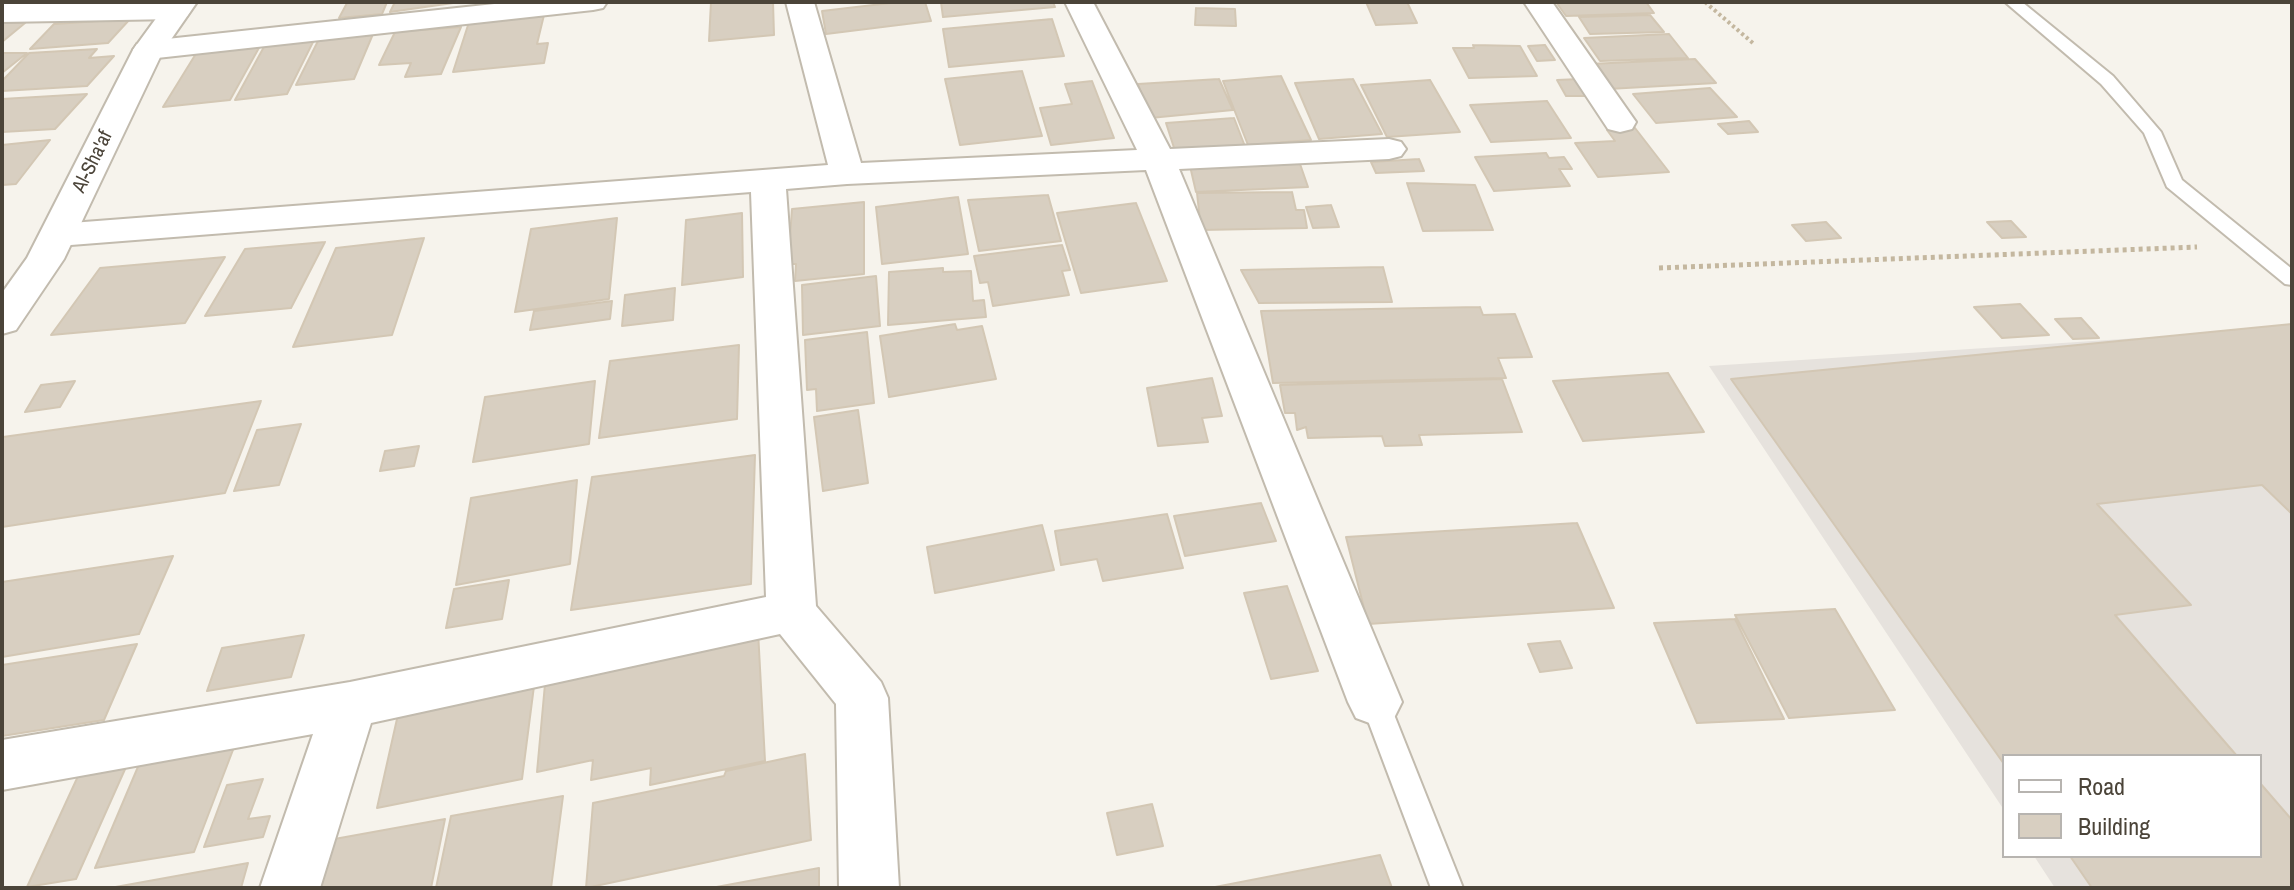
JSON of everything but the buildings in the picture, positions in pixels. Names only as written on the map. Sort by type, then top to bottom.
[{"type":"street","points":[[148,50],[593,2]]},
{"type":"street","points":[[800,2],[847,174]]},
{"type":"street","points":[[1079,2],[1159,161],[1375,702]]},
{"type":"street","points":[[1538,2],[1620,122]]},
{"type":"street","points":[[2,13],[180,6]]},
{"type":"street","name":"Al-Sha'af","points":[[2,321],[58,235],[148,50],[180,6]]},
{"type":"street","points":[[58,235],[847,174],[1389,149]]},
{"type":"street","points":[[768,180],[791,612],[862,698],[869,888]]},
{"type":"street","points":[[2,765],[350,705],[791,612]]},
{"type":"street","points":[[290,888],[350,705]]},
{"type":"lane","points":[[2013,2],[2107,80],[2152,132],[2174,183],[2292,279]]},
{"type":"lane","points":[[1375,702],[1447,888]]},
{"type":"path","points":[[1705,2],[1754,44]]},
{"type":"path","points":[[1659,268],[2247,245]]},
{"type":"shaded area","points":[[2292,328],[2292,884],[2274,888],[2055,888],[2035,858],[2262,858],[2262,754],[2002,754],[2002,807],[1709,366]]}]
